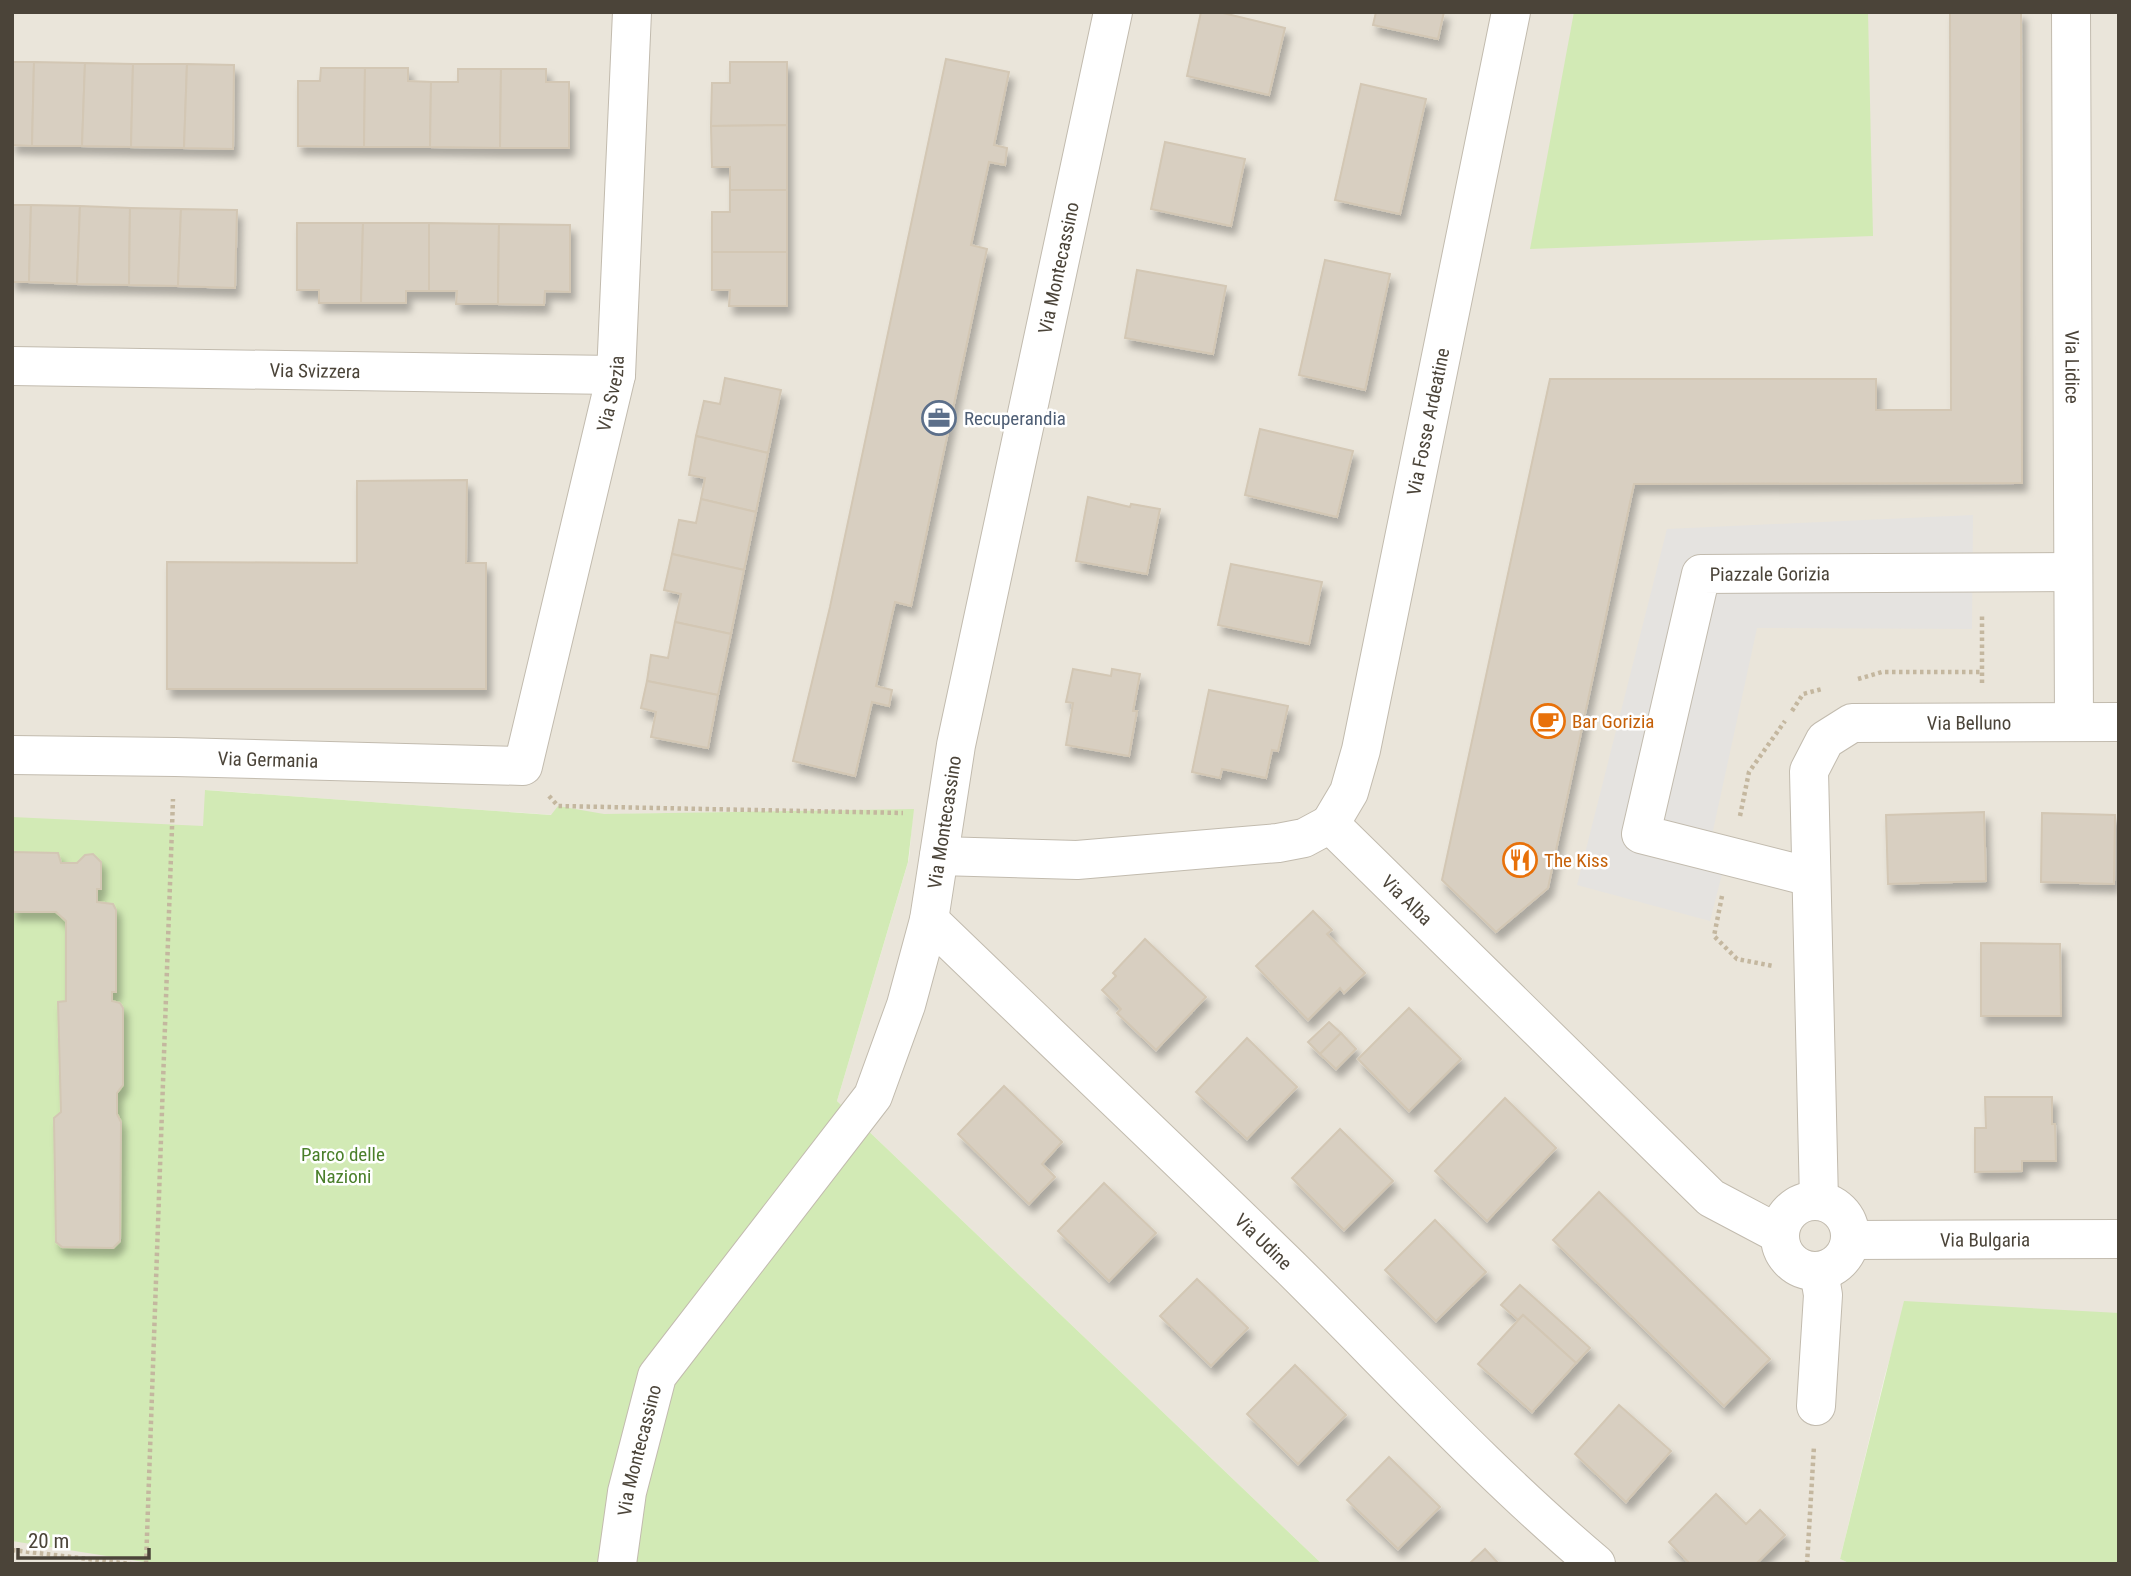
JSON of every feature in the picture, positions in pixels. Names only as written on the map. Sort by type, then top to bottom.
[{"type":"street","name":"Via Svezia","points":[[523,766],[616,375],[632,12]]},
{"type":"street","name":"Via Montecassino","points":[[617,1564],[627,1492],[657,1376],[873,1096],[906,1006],[929,920],[956,745],[1113,12]]},
{"type":"street","name":"Via Fosse Ardeatine","points":[[1330,824],[1349,792],[1361,750],[1510,12]]},
{"type":"street","name":"Via Lidice","points":[[2071,12],[2074,722]]},
{"type":"street","name":"Via Svizzera","points":[[12,366],[616,375]]},
{"type":"street","name":"Piazzale Gorizia","points":[[1811,877],[1641,834],[1701,574],[2073,572]]},
{"type":"street","name":"Via Belluno","points":[[1811,877],[1809,771],[1825,740],[1852,723],[2119,722]]},
{"type":"street","name":"Via Germania","points":[[12,755],[523,766]]},
{"type":"street","points":[[939,856],[1077,860],[1278,843],[1304,838],[1330,824]]},
{"type":"street","name":"Via Alba","points":[[1330,824],[1711,1198],[1779,1234]]},
{"type":"street","points":[[1811,877],[1819,1201]]},
{"type":"street","name":"Via Udine","points":[[929,920],[1292,1269],[1401,1380],[1562,1535],[1596,1564]]},
{"type":"street","points":[[1808,1201],[1819,1201],[1839,1210],[1850,1229],[1850,1240],[1840,1260],[1831,1267],[1819,1271],[1807,1270],[1786,1258],[1779,1234],[1788,1212],[1808,1201]]},
{"type":"street","name":"Via Bulgaria","points":[[1850,1240],[2119,1239]]},
{"type":"street","points":[[1816,1406],[1823,1295],[1819,1271]]},
{"type":"path","points":[[1982,573],[1982,723]]},
{"type":"path","points":[[146,1564],[175,757]]},
{"type":"path","points":[[523,766],[558,806],[945,814]]},
{"type":"path","points":[[1807,1564],[1816,1406]]},
{"type":"path","points":[[12,1550],[131,1564]]},
{"type":"shaded area","points":[[12,12],[2119,12],[2119,1319],[1902,1317],[1840,1559],[1852,1564],[1322,1564],[837,1101],[909,859],[913,810],[553,815],[206,790],[178,1564],[12,1564]]},
{"type":"shaded area","points":[[1973,515],[1972,629],[1757,628],[1712,835],[1731,839],[1710,921],[1577,885],[1667,529]]},
{"type":"green space","points":[[1574,12],[1868,12],[1873,236],[1530,249]]},
{"type":"green space","name":"Parco delle Nazioni","points":[[205,790],[551,815],[558,806],[604,814],[914,809],[908,862],[837,1101],[1322,1564],[157,1564],[12,1541],[12,817],[203,826]]},
{"type":"green space","points":[[1904,1301],[2119,1313],[2119,1564],[1851,1564],[1840,1559]]},
{"type":"building","points":[[1201,12],[1219,12],[1285,28],[1269,95],[1187,76]]},
{"type":"building","points":[[1376,12],[1444,12],[1438,39],[1373,25]]},
{"type":"building","points":[[1950,12],[2021,12],[2022,483],[1634,484],[1548,888],[1496,932],[1442,880],[1550,379],[1876,379],[1876,410],[1951,410]]},
{"type":"building","points":[[946,59],[1009,72],[994,145],[1007,148],[1005,165],[989,162],[971,245],[987,249],[911,606],[895,602],[876,686],[892,690],[889,706],[872,702],[855,776],[793,761],[830,607]]},
{"type":"building","points":[[12,62],[34,62],[32,146],[12,145]]},
{"type":"building","points":[[34,62],[85,63],[82,146],[32,146]]},
{"type":"building","points":[[730,62],[787,62],[787,125],[711,126],[712,83],[730,83]]},
{"type":"building","points":[[85,63],[133,64],[131,147],[82,146]]},
{"type":"building","points":[[133,64],[187,64],[184,148],[131,147]]},
{"type":"building","points":[[187,64],[234,65],[233,149],[184,148]]},
{"type":"building","points":[[321,68],[365,68],[364,147],[298,146],[298,81],[320,81]]},
{"type":"building","points":[[365,68],[408,68],[408,81],[431,82],[430,147],[364,147]]},
{"type":"building","points":[[458,69],[501,69],[500,148],[430,147],[431,82],[458,82]]},
{"type":"building","points":[[501,69],[546,69],[546,82],[569,82],[569,148],[500,148]]},
{"type":"building","points":[[1361,84],[1426,99],[1400,214],[1335,200]]},
{"type":"building","points":[[787,125],[787,190],[730,190],[730,167],[712,167],[711,126]]},
{"type":"building","points":[[1165,142],[1245,159],[1231,226],[1151,209]]},
{"type":"building","points":[[730,190],[787,190],[787,252],[712,252],[712,212],[730,212]]},
{"type":"building","points":[[12,205],[31,205],[29,282],[12,282]]},
{"type":"building","points":[[31,205],[80,206],[77,284],[29,282]]},
{"type":"building","points":[[80,206],[130,208],[129,285],[77,284]]},
{"type":"building","points":[[130,208],[181,209],[178,286],[129,285]]},
{"type":"building","points":[[181,209],[237,210],[235,288],[178,286]]},
{"type":"building","points":[[297,223],[363,223],[361,303],[319,303],[319,290],[297,290]]},
{"type":"building","points":[[363,223],[429,223],[429,291],[406,291],[406,303],[361,303]]},
{"type":"building","points":[[429,223],[499,224],[498,304],[456,304],[457,291],[429,291]]},
{"type":"building","points":[[499,224],[570,225],[570,292],[545,291],[544,305],[498,304]]},
{"type":"building","points":[[712,252],[787,252],[787,306],[729,306],[730,290],[712,290]]},
{"type":"building","points":[[1325,260],[1390,274],[1365,390],[1299,375]]},
{"type":"building","points":[[1137,270],[1226,286],[1213,354],[1125,338]]},
{"type":"building","points":[[725,378],[781,390],[768,453],[696,436],[704,401],[720,404]]},
{"type":"building","points":[[1260,429],[1353,451],[1337,517],[1245,495]]},
{"type":"building","points":[[696,436],[768,453],[756,512],[701,499],[705,478],[689,475]]},
{"type":"building","points":[[467,480],[466,563],[486,563],[486,689],[167,689],[167,562],[357,563],[357,481]]},
{"type":"building","points":[[1088,497],[1130,507],[1131,504],[1160,509],[1147,574],[1076,561]]},
{"type":"building","points":[[701,499],[756,512],[744,570],[672,554],[679,520],[696,523]]},
{"type":"building","points":[[672,554],[744,570],[731,634],[675,622],[681,594],[664,590]]},
{"type":"building","points":[[1231,564],[1322,582],[1309,644],[1218,625]]},
{"type":"building","points":[[675,622],[731,634],[718,695],[647,681],[651,655],[668,658]]},
{"type":"building","points":[[1073,669],[1111,676],[1112,669],[1140,674],[1129,756],[1066,745],[1073,703],[1066,702]]},
{"type":"building","points":[[647,681],[718,695],[708,748],[651,737],[656,712],[641,708]]},
{"type":"building","points":[[1209,690],[1288,706],[1278,751],[1272,750],[1266,778],[1222,769],[1220,778],[1192,772]]},
{"type":"building","points":[[1984,812],[1986,881],[1888,884],[1886,815]]},
{"type":"building","points":[[2042,813],[2115,815],[2114,884],[2041,882]]},
{"type":"building","points":[[12,852],[58,853],[61,863],[77,863],[85,855],[93,854],[101,862],[101,889],[97,889],[97,902],[113,904],[116,910],[116,992],[112,992],[112,1001],[120,1003],[123,1008],[123,1085],[117,1093],[117,1114],[121,1122],[120,1241],[113,1248],[62,1247],[56,1242],[54,1118],[61,1112],[58,1002],[66,1001],[66,921],[56,912],[12,912]]},
{"type":"building","points":[[1313,911],[1332,930],[1327,934],[1365,973],[1344,993],[1340,988],[1308,1020],[1256,966]]},
{"type":"building","points":[[1145,939],[1206,997],[1156,1050],[1117,1013],[1121,1009],[1102,990],[1116,976],[1113,973]]},
{"type":"building","points":[[1981,943],[2060,944],[2061,1016],[1981,1016]]},
{"type":"building","points":[[1409,1008],[1461,1059],[1409,1111],[1358,1059]]},
{"type":"building","points":[[1329,1022],[1341,1033],[1320,1054],[1308,1042]]},
{"type":"building","points":[[1341,1033],[1356,1049],[1336,1069],[1320,1054]]},
{"type":"building","points":[[1247,1038],[1297,1087],[1247,1139],[1196,1092]]},
{"type":"building","points":[[1004,1086],[1062,1142],[1042,1164],[1055,1177],[1029,1204],[958,1134]]},
{"type":"building","points":[[1985,1097],[2052,1097],[2056,1161],[2022,1161],[2022,1171],[1975,1172],[1975,1128],[1986,1128]]},
{"type":"building","points":[[1505,1098],[1556,1148],[1487,1221],[1435,1171]]},
{"type":"building","points":[[1340,1129],[1393,1181],[1344,1230],[1292,1178]]},
{"type":"building","points":[[1104,1183],[1156,1233],[1109,1281],[1058,1231]]},
{"type":"building","points":[[1599,1192],[1770,1359],[1724,1406],[1553,1240]]},
{"type":"building","points":[[1435,1220],[1486,1272],[1436,1321],[1385,1270]]},
{"type":"building","points":[[1197,1279],[1248,1328],[1211,1366],[1160,1316]]},
{"type":"building","points":[[1520,1285],[1590,1348],[1576,1363],[1523,1315],[1518,1320],[1501,1305]]},
{"type":"building","points":[[1523,1315],[1576,1363],[1532,1412],[1478,1364]]},
{"type":"building","points":[[1295,1365],[1346,1415],[1298,1464],[1247,1414]]},
{"type":"building","points":[[1619,1405],[1671,1451],[1626,1502],[1575,1454]]},
{"type":"building","points":[[1389,1457],[1440,1507],[1398,1549],[1347,1500]]},
{"type":"building","points":[[1716,1494],[1746,1524],[1760,1510],[1785,1535],[1756,1564],[1690,1564],[1669,1542]]},
{"type":"building","points":[[1485,1549],[1499,1564],[1469,1564]]},
{"type":"place","name":"Recuperandia","points":[[939,418]]},
{"type":"place","name":"Bar Gorizia","points":[[1548,721]]},
{"type":"place","name":"The Kiss","points":[[1520,860]]}]
